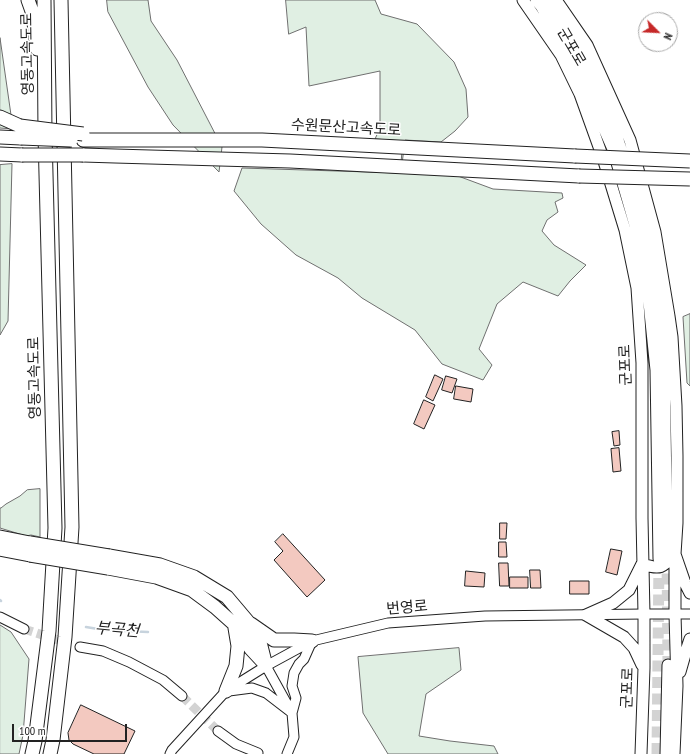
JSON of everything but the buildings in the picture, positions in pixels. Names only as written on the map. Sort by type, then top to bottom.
[{"type":"highway","points":[[28,0],[33,14],[45,135]]},
{"type":"highway","name":"영동고속도로","points":[[32,754],[49,632],[55,528],[45,135],[44,0]]},
{"type":"highway","points":[[50,754],[65,637],[72,526],[61,0]]},
{"type":"highway","points":[[0,117],[20,132]]},
{"type":"highway","name":"수원문산고속도로","points":[[0,137],[20,132],[124,141],[262,140],[690,161]]},
{"type":"highway","points":[[0,154],[290,161],[579,176],[690,179]]},
{"type":"highway","points":[[0,537],[30,549]]},
{"type":"highway","points":[[0,549],[30,549],[108,562],[160,565],[194,577],[227,597],[249,623],[261,646],[266,666]]},
{"type":"highway","points":[[108,562],[192,590],[215,607],[234,624],[251,649],[266,666]]},
{"type":"highway","points":[[249,623],[274,640],[312,641]]},
{"type":"highway","points":[[226,691],[236,666],[238,646],[234,624]]},
{"type":"main road","name":"군포로","points":[[523,0],[561,55],[580,94],[604,158],[625,230],[637,288],[642,363],[642,564],[644,668],[641,754]]},
{"type":"main road","name":"군포로","points":[[536,0],[569,53],[613,149],[635,225],[647,283],[656,370],[667,557],[675,614],[677,686],[674,754]]},
{"type":"main road","name":"군포로","points":[[547,0],[578,48],[607,111],[633,185],[648,242],[658,298],[664,359],[667,557]]},
{"type":"main road","name":"군포로","points":[[556,0],[587,45],[630,140],[655,232],[672,337],[676,406],[677,523],[667,557]]},
{"type":"main road","points":[[586,615],[613,603],[629,590],[642,564],[653,568],[660,567],[668,562],[667,557]]},
{"type":"main road","points":[[667,557],[685,583],[690,594]]},
{"type":"main road","points":[[586,615],[624,637],[634,648],[644,668]]},
{"type":"main road","points":[[677,686],[690,639]]},
{"type":"main road","points":[[666,754],[668,665]]},
{"type":"street","name":"번영로","points":[[170,754],[226,691],[266,666],[312,641],[388,623],[485,616],[690,614]]},
{"type":"street","points":[[0,617],[24,629]]},
{"type":"street","points":[[287,754],[294,737],[292,713],[296,698],[292,686],[294,673],[304,658],[312,641]]},
{"type":"street","points":[[80,647],[103,651],[129,662],[163,680],[182,696]]},
{"type":"street","points":[[266,666],[292,713]]},
{"type":"street","points":[[226,691],[252,688],[259,690],[266,693],[292,713]]},
{"type":"street","points":[[218,731],[236,744],[258,753]]},
{"type":"green space","points":[[107,0],[148,0],[151,21],[177,60],[222,147],[219,172],[173,125],[148,87],[108,12]]},
{"type":"green space","points":[[286,0],[375,0],[381,14],[417,24],[454,62],[466,89],[468,117],[455,131],[441,142],[405,140],[401,172],[458,176],[493,189],[562,193],[563,198],[555,202],[558,212],[547,220],[542,231],[554,245],[586,265],[558,296],[523,282],[497,304],[479,349],[492,365],[483,380],[442,364],[415,330],[362,298],[338,278],[296,255],[261,224],[234,191],[242,168],[400,173],[403,141],[375,139],[380,128],[380,71],[309,86],[306,27],[289,34]]},
{"type":"green space","points":[[0,38],[13,129],[0,128]]},
{"type":"green space","points":[[12,164],[8,321],[0,335],[0,165]]},
{"type":"green space","points":[[690,314],[690,386],[687,383],[683,317]]},
{"type":"green space","points":[[40,489],[40,537],[31,535],[26,536],[0,528],[0,508],[27,490]]},
{"type":"green space","points":[[0,625],[11,632],[29,659],[23,735],[19,754],[0,754]]},
{"type":"green space","points":[[459,648],[461,670],[426,694],[419,736],[494,746],[498,754],[388,754],[363,713],[358,657]]},
{"type":"waterway","name":"부곡천","points":[[86,627],[104,630],[148,632]]},
{"type":"tunnel","points":[[667,557],[668,665]]},
{"type":"tunnel","points":[[657,754],[659,559]]},
{"type":"tunnel","points":[[24,629],[80,647]]},
{"type":"tunnel","points":[[182,696],[218,731]]}]
